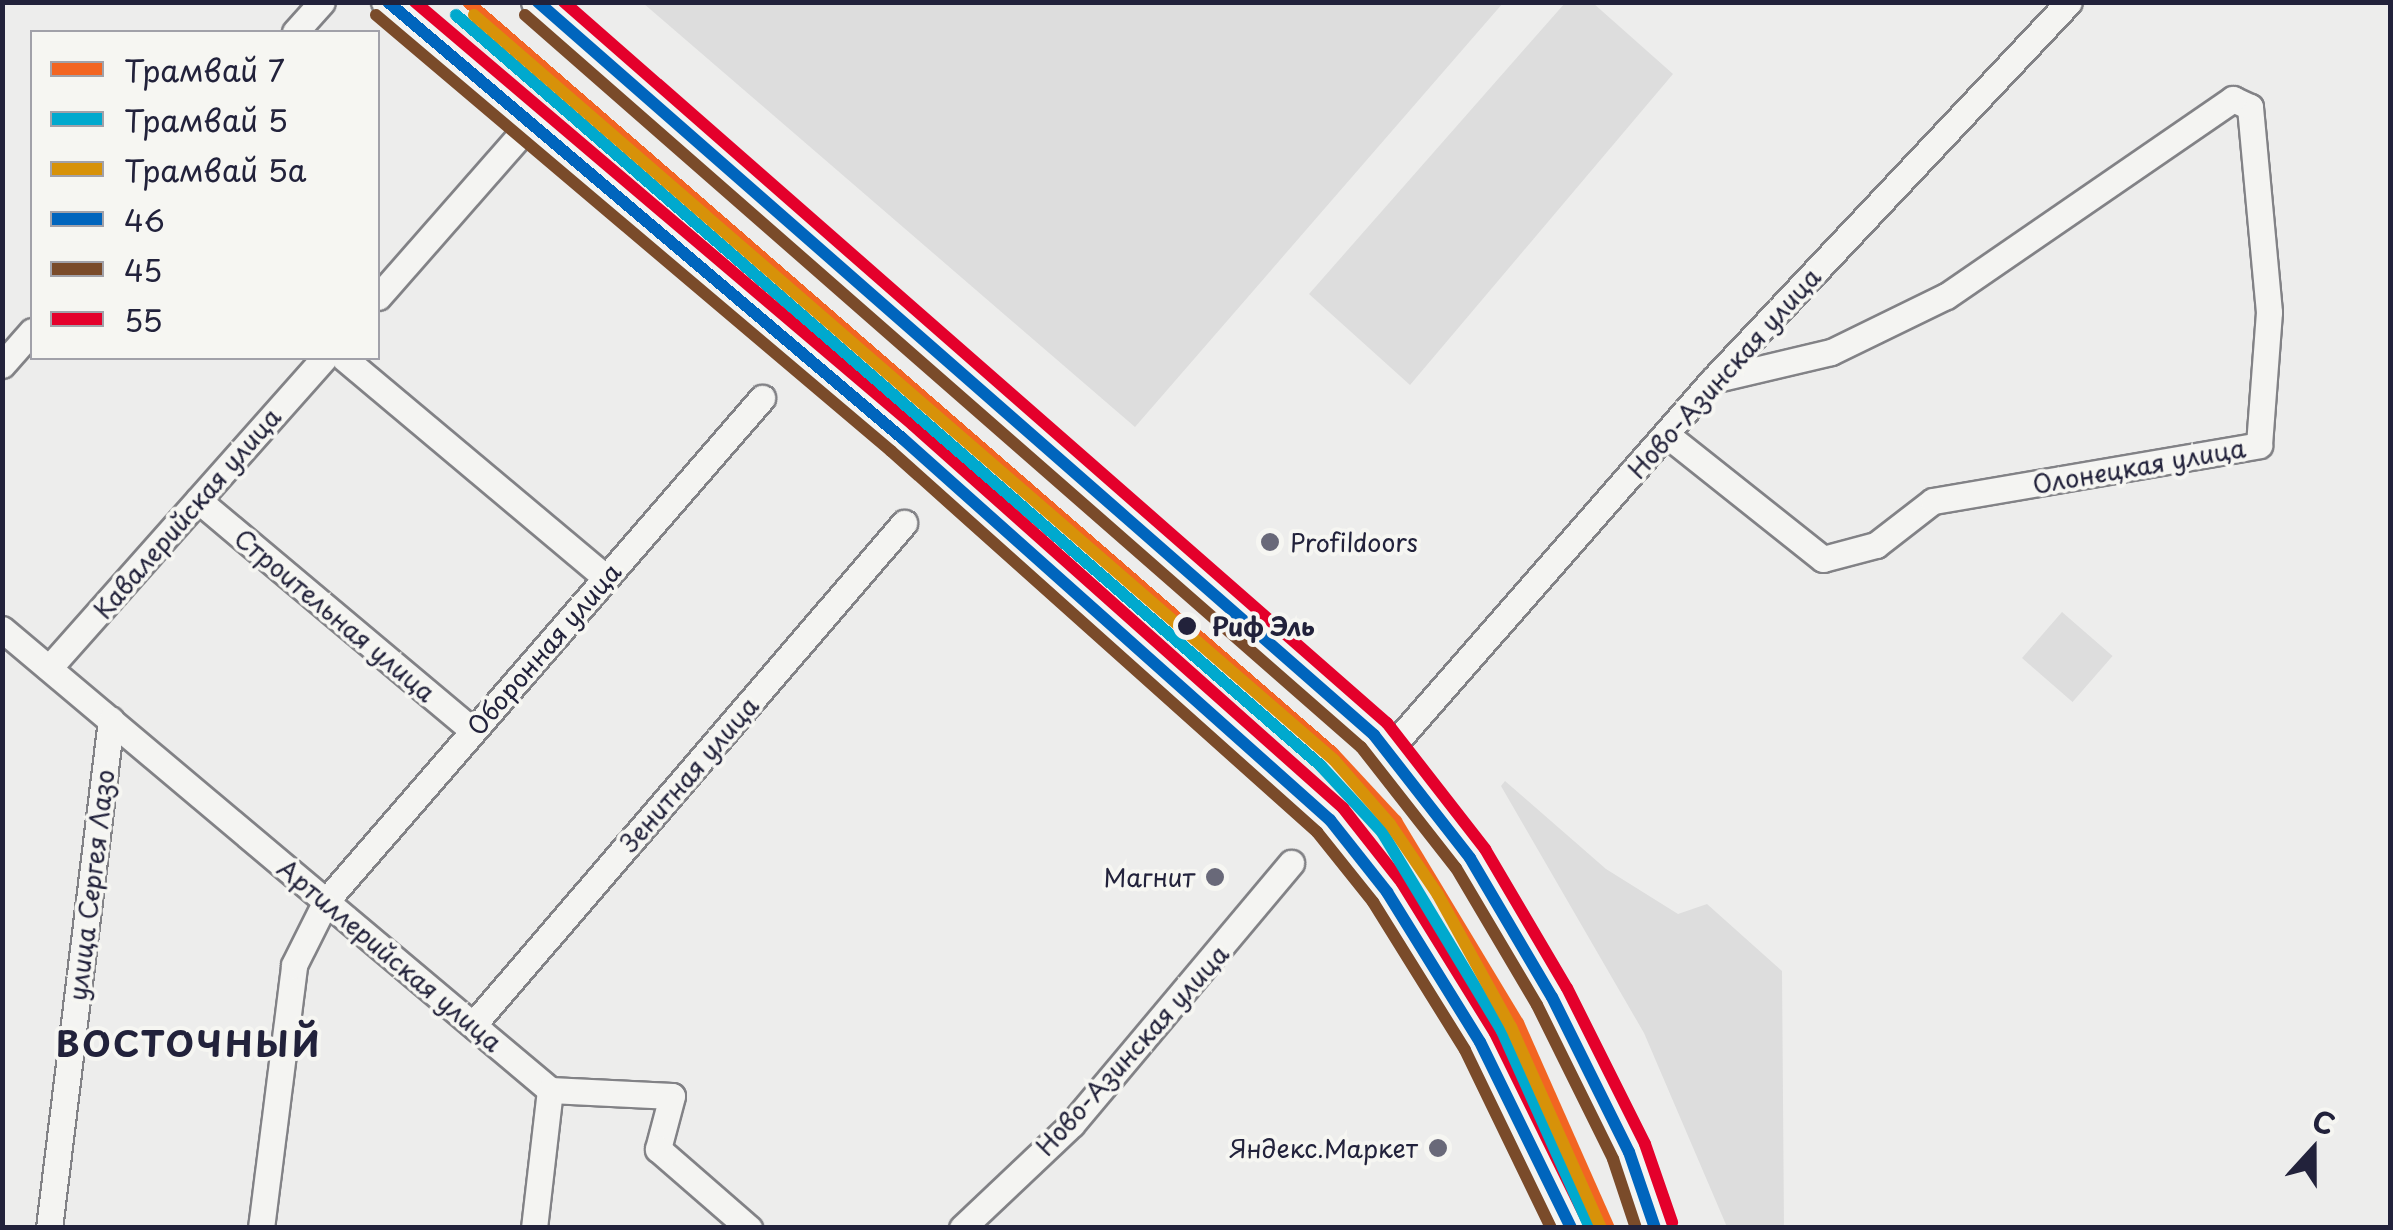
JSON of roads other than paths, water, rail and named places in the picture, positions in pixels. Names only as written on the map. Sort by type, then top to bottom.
[{"type":"main road","points":[[388,2],[902,438],[1330,820],[1387,892],[1480,1042],[1571,1228]]},
{"type":"main road","points":[[537,2],[1388,751],[1470,858],[1552,997],[1629,1152],[1655,1228]]},
{"type":"street","points":[[297,30],[322,2]]},
{"type":"street","name":"Ново-Азинская улица","points":[[1388,751],[1713,380],[2069,2]]},
{"type":"street","name":"Олонецкая улица","points":[[1667,435],[1824,559],[1876,545],[1934,501],[2258,445],[2269,312],[2250,108],[2233,100],[1946,296],[1831,352],[1713,380]]},
{"type":"street","points":[[380,294],[530,124]]},
{"type":"street","points":[[2,365],[30,333]]},
{"type":"street","name":"Кавалерийская улица","points":[[50,668],[322,360]]},
{"type":"street","points":[[346,360],[606,578]]},
{"type":"street","name":"Оборонная улица","points":[[261,1228],[294,965],[326,901],[762,398]]},
{"type":"street","name":"Строительная улица","points":[[198,500],[473,731]]},
{"type":"street","name":"Зенитная улица","points":[[473,1025],[904,523]]},
{"type":"street","name":"Артиллерийская улица","points":[[2,629],[550,1090]]},
{"type":"street","name":"улица Сергея Лазо","points":[[49,1228],[111,720]]},
{"type":"street","name":"Ново-Азинская улица","points":[[962,1228],[1072,1124],[1291,863]]},
{"type":"street","points":[[534,1228],[550,1090],[672,1096],[658,1149],[749,1228]]},
{"type":"tram line","name":"7","points":[[468,2],[1333,753],[1396,821],[1518,1023],[1609,1228]]},
{"type":"tram line","name":"5","points":[[456,15],[1321,766],[1382,832],[1502,1031],[1590,1228]]},
{"type":"tram line","name":"5а","points":[[474,15],[1334,760],[1390,824],[1438,895],[1511,1027],[1601,1228]]},
{"type":"place","name":"Profildoors","points":[[1270,542]]},
{"type":"place","name":"Риф Эль","points":[[1187,626]]},
{"type":"place","name":"Магнит","points":[[1215,877]]},
{"type":"place","name":"Яндекс.Маркет","points":[[1438,1148]]},
{"type":"district","name":"ВОСТОЧНЫЙ","points":[[189,1043]]}]
